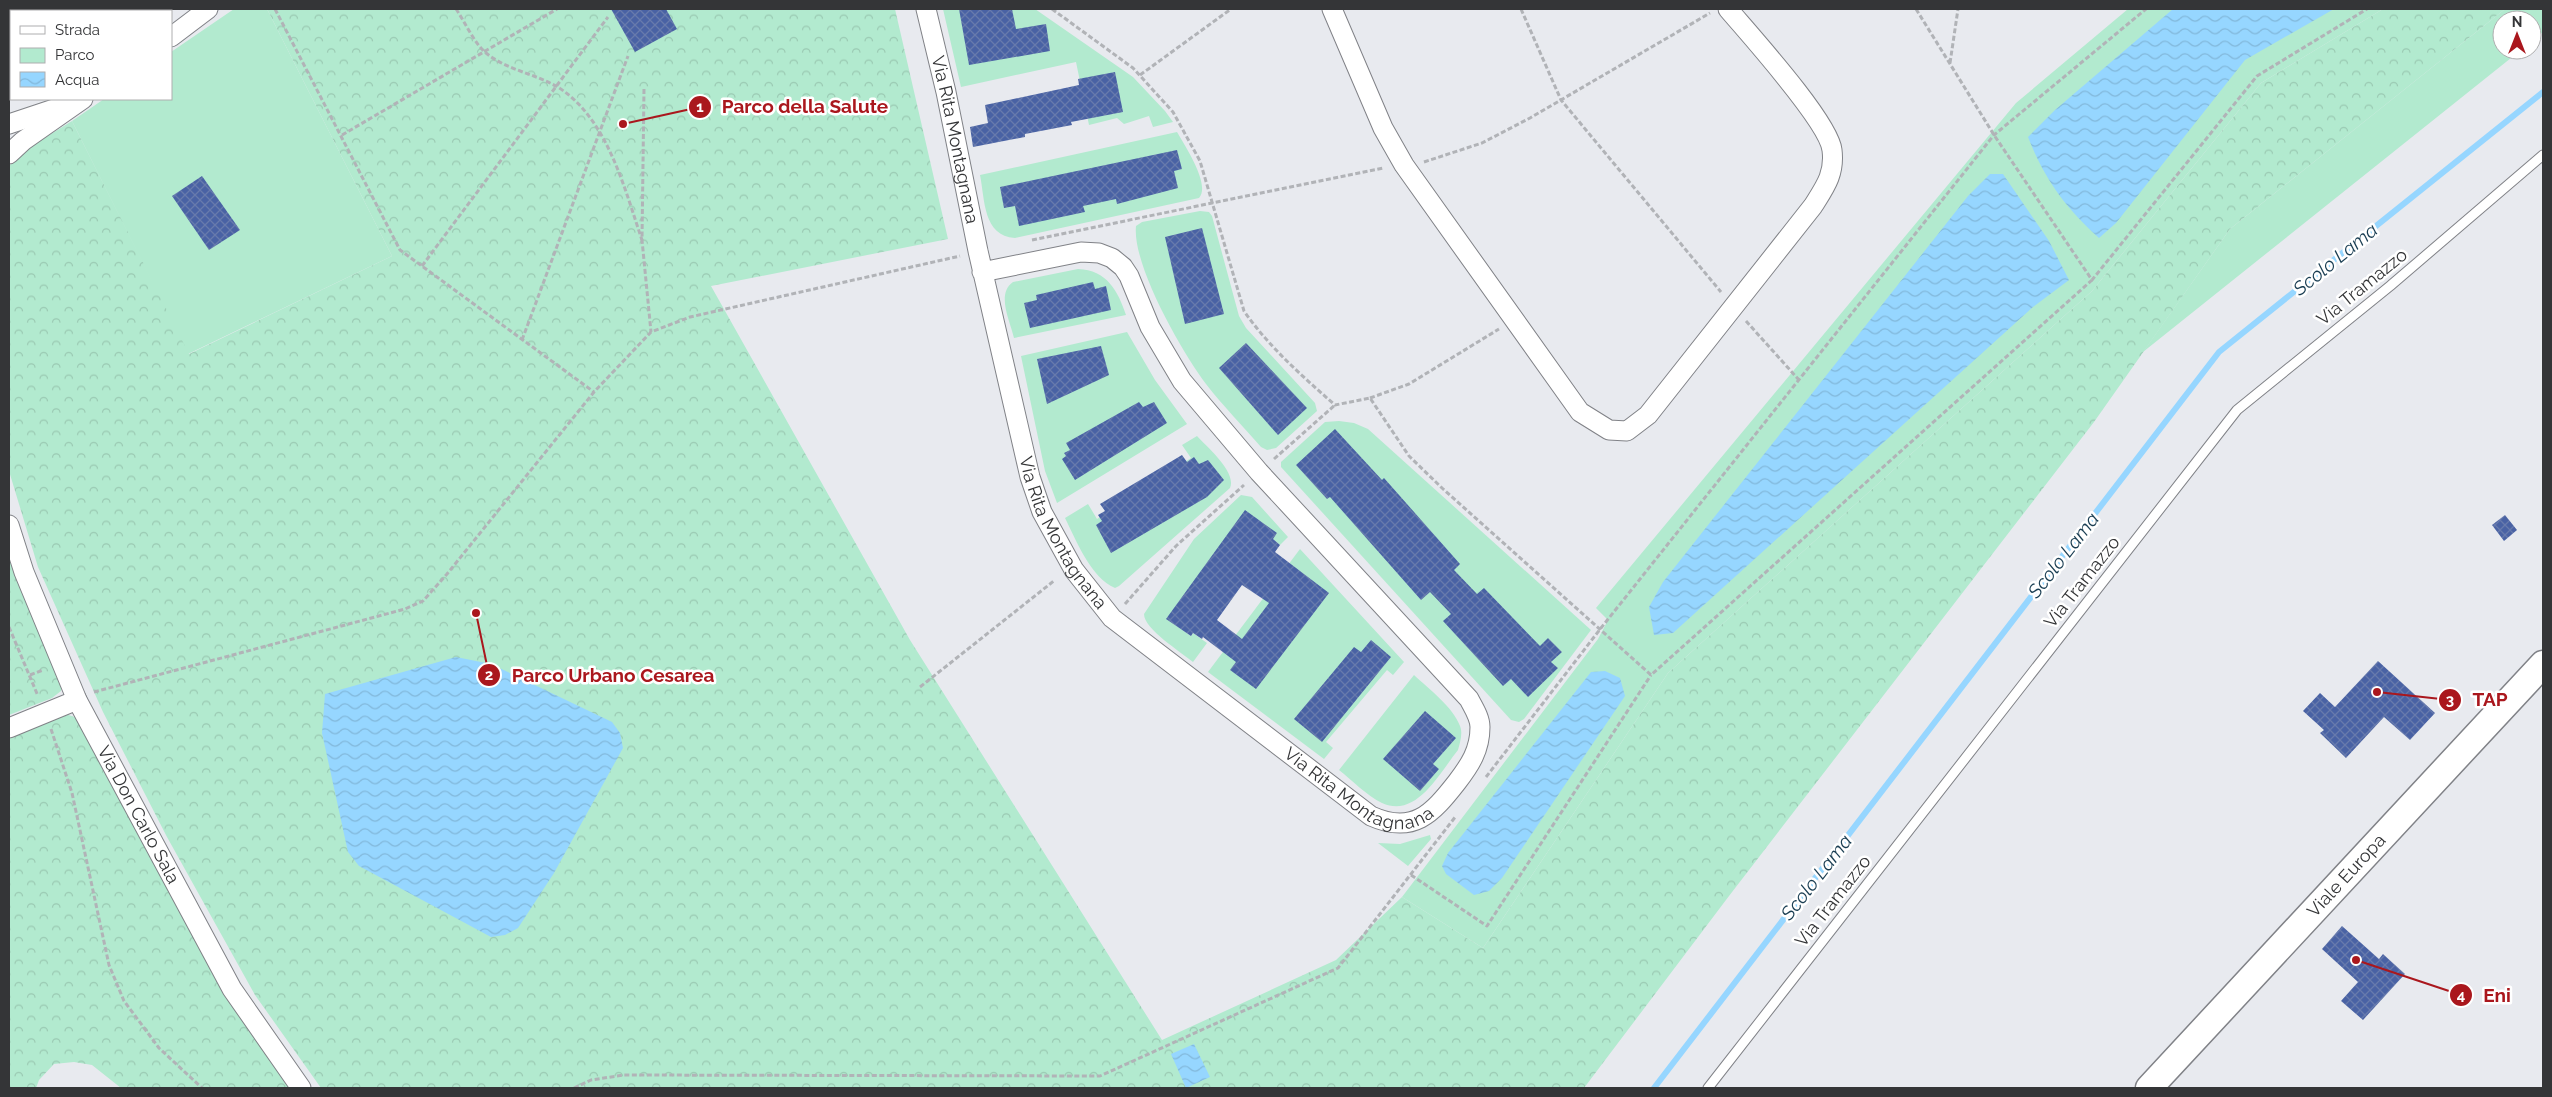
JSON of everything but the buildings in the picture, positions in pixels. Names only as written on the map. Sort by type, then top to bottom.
[{"type":"main road","name":"Viale Europa","points":[[2149,1088],[2543,664]]},
{"type":"street","points":[[172,36],[208,9]]},
{"type":"street","name":"Via Rita Montagnana","points":[[926,9],[946,92],[982,272],[1030,477],[1042,512],[1074,570],[1112,618],[1371,816],[1388,824],[1408,822],[1427,815],[1438,806],[1472,762],[1477,748],[1480,725],[1469,699],[1259,472],[1182,381],[1150,327],[1123,266],[1112,258],[1099,253],[1081,252],[982,272]]},
{"type":"street","points":[[1332,9],[1382,128],[1404,165],[1580,412],[1609,430],[1627,432],[1648,414],[1812,206],[1831,177],[1832,149],[1822,125],[1728,9]]},
{"type":"street","points":[[9,124],[82,100]]},
{"type":"street","points":[[9,154],[23,141],[82,100]]},
{"type":"street","name":"Via Don Carlo Sala","points":[[9,524],[24,572],[77,700],[232,988],[301,1088]]},
{"type":"street","points":[[9,728],[77,700]]},
{"type":"lane","name":"Via Tramazzo","points":[[1708,1088],[2237,410],[2390,286],[2543,155]]},
{"type":"path","points":[[275,9],[400,250],[594,392]]},
{"type":"path","points":[[456,9],[484,52],[501,64],[565,92],[595,124],[616,164],[642,240]]},
{"type":"path","points":[[342,136],[557,9]]},
{"type":"path","points":[[1052,9],[1140,75],[1173,112],[1200,161],[1244,311],[1258,331],[1298,373],[1335,405]]},
{"type":"path","points":[[1140,75],[1231,9]]},
{"type":"path","points":[[1522,9],[1561,100],[1733,307],[1799,380]]},
{"type":"path","points":[[1027,241],[1213,201],[1431,161],[1482,143],[1561,100],[1716,9]]},
{"type":"path","points":[[1916,9],[1994,135],[2092,280]]},
{"type":"path","points":[[1950,64],[1958,9]]},
{"type":"path","points":[[1483,781],[1601,628],[1994,135],[2146,9]]},
{"type":"path","points":[[1411,875],[1487,926],[1651,674],[2092,280],[2257,76],[2367,9]]},
{"type":"path","points":[[422,266],[608,17]]},
{"type":"path","points":[[522,340],[628,56]]},
{"type":"path","points":[[644,89],[642,240],[651,332]]},
{"type":"path","points":[[91,686],[94,693],[405,609],[423,600],[447,574],[594,392],[651,332],[690,317],[968,254]]},
{"type":"path","points":[[1272,461],[1335,405],[1370,398],[1409,384],[1514,320]]},
{"type":"path","points":[[1370,398],[1409,456],[1442,488],[1651,674]]},
{"type":"path","points":[[1123,606],[1176,546],[1250,480]]},
{"type":"path","points":[[920,688],[1055,580]]},
{"type":"path","points":[[9,627],[45,713],[72,793],[109,965],[124,1001],[159,1048],[202,1088]]},
{"type":"path","points":[[30,675],[61,662]]},
{"type":"path","points":[[574,1088],[591,1080],[624,1075],[1100,1076],[1338,968],[1459,812]]},
{"type":"green space","points":[[234,9],[267,9],[392,256],[188,354],[72,121],[103,100],[172,100],[172,51]]},
{"type":"green space","points":[[267,9],[895,9],[948,239],[711,286],[910,640],[1162,1040],[1336,960],[1402,897],[1483,948],[1668,673],[2092,291],[2261,83],[2383,9],[2505,9],[2492,10],[2492,19],[2230,229],[2094,422],[1729,896],[1584,1088],[321,1088],[255,995],[167,837],[103,712],[38,567],[9,471],[9,166],[25,150],[72,121],[189,354],[392,256]]},
{"type":"green space","points":[[943,9],[1035,9],[1133,77],[1173,122],[1153,127],[1149,116],[1124,124],[1117,118],[1089,125],[1076,62],[961,87]]},
{"type":"green space","points":[[2128,9],[2383,9],[2261,83],[2092,291],[1668,673],[1483,948],[1402,897],[1598,639],[1608,620],[1596,608],[2016,103]]},
{"type":"green space","points":[[2543,9],[2543,32],[2542,10],[2504,10]]},
{"type":"green space","points":[[2492,19],[2492,60],[2508,60],[2143,352],[2230,229]]},
{"type":"green space","points":[[1177,132],[1196,165],[1202,184],[1202,192],[1199,198],[1015,238],[1005,236],[991,224],[987,215],[980,175]]},
{"type":"green space","points":[[1200,211],[1209,212],[1212,216],[1239,316],[1246,328],[1315,403],[1317,411],[1276,448],[1267,450],[1261,447],[1206,384],[1184,351],[1160,308],[1142,263],[1137,243],[1136,226],[1142,222]]},
{"type":"green space","points":[[1078,269],[1097,273],[1110,283],[1126,315],[1014,338],[1005,301],[1005,293],[1008,287],[1013,282]]},
{"type":"green space","points":[[1127,332],[1155,380],[1187,424],[1057,503],[1045,471],[1021,356]]},
{"type":"green space","points":[[1325,422],[1354,423],[1368,429],[1591,630],[1524,719],[1519,722],[1511,720],[1281,467],[1281,462]]},
{"type":"green space","points":[[1197,436],[1225,467],[1231,482],[1230,488],[1119,586],[1115,588],[1106,583],[1085,558],[1065,518],[1088,504],[1097,519],[1191,458],[1182,445]]},
{"type":"green space","points":[[1241,495],[1252,497],[1288,537],[1280,545],[1273,539],[1167,619],[1191,636],[1193,633],[1207,643],[1193,662],[1156,633],[1146,620],[1144,614],[1194,539]]},
{"type":"green space","points":[[9,549],[61,680],[61,691],[52,698],[9,715]]},
{"type":"green space","points":[[1300,549],[1404,662],[1393,675],[1387,670],[1326,742],[1333,748],[1324,759],[1208,672]]},
{"type":"green space","points":[[1414,675],[1452,712],[1460,726],[1461,738],[1458,750],[1426,791],[1406,805],[1395,806],[1376,800],[1339,770]]},
{"type":"green space","points":[[63,713],[80,719],[168,889],[289,1088],[121,1088],[92,1065],[74,1062],[54,1064],[39,1080],[36,1088],[9,1088],[9,736]]},
{"type":"green space","points":[[1430,835],[1431,839],[1408,866],[1378,843],[1400,844]]},
{"type":"water","points":[[2173,9],[2334,9],[2245,60],[2116,223],[2099,238],[2057,192],[2041,167],[2028,137],[2055,110]]},
{"type":"water","points":[[1990,174],[2003,174],[2049,241],[2069,280],[2033,307],[1673,633],[1654,635],[1649,607],[1663,582],[1968,196]]},
{"type":"water","points":[[456,657],[491,664],[612,722],[620,733],[623,748],[554,873],[518,928],[505,935],[491,937],[359,866],[348,852],[322,733],[325,694]]},
{"type":"water","points":[[1605,671],[1620,678],[1625,696],[1502,878],[1489,891],[1474,895],[1446,874],[1442,866],[1448,853],[1591,672]]},
{"type":"water","points":[[1194,1044],[1210,1077],[1186,1088],[1171,1054]]},
{"type":"waterway","name":"Scolo Lama","points":[[1654,1088],[2219,352],[2543,92]]},
{"type":"place","name":"Parco della Salute","points":[[623,124]]},
{"type":"place","name":"Parco Urbano Cesarea","points":[[476,613]]},
{"type":"place","name":"TAP","points":[[2377,692]]},
{"type":"place","name":"Eni","points":[[2356,960]]}]
